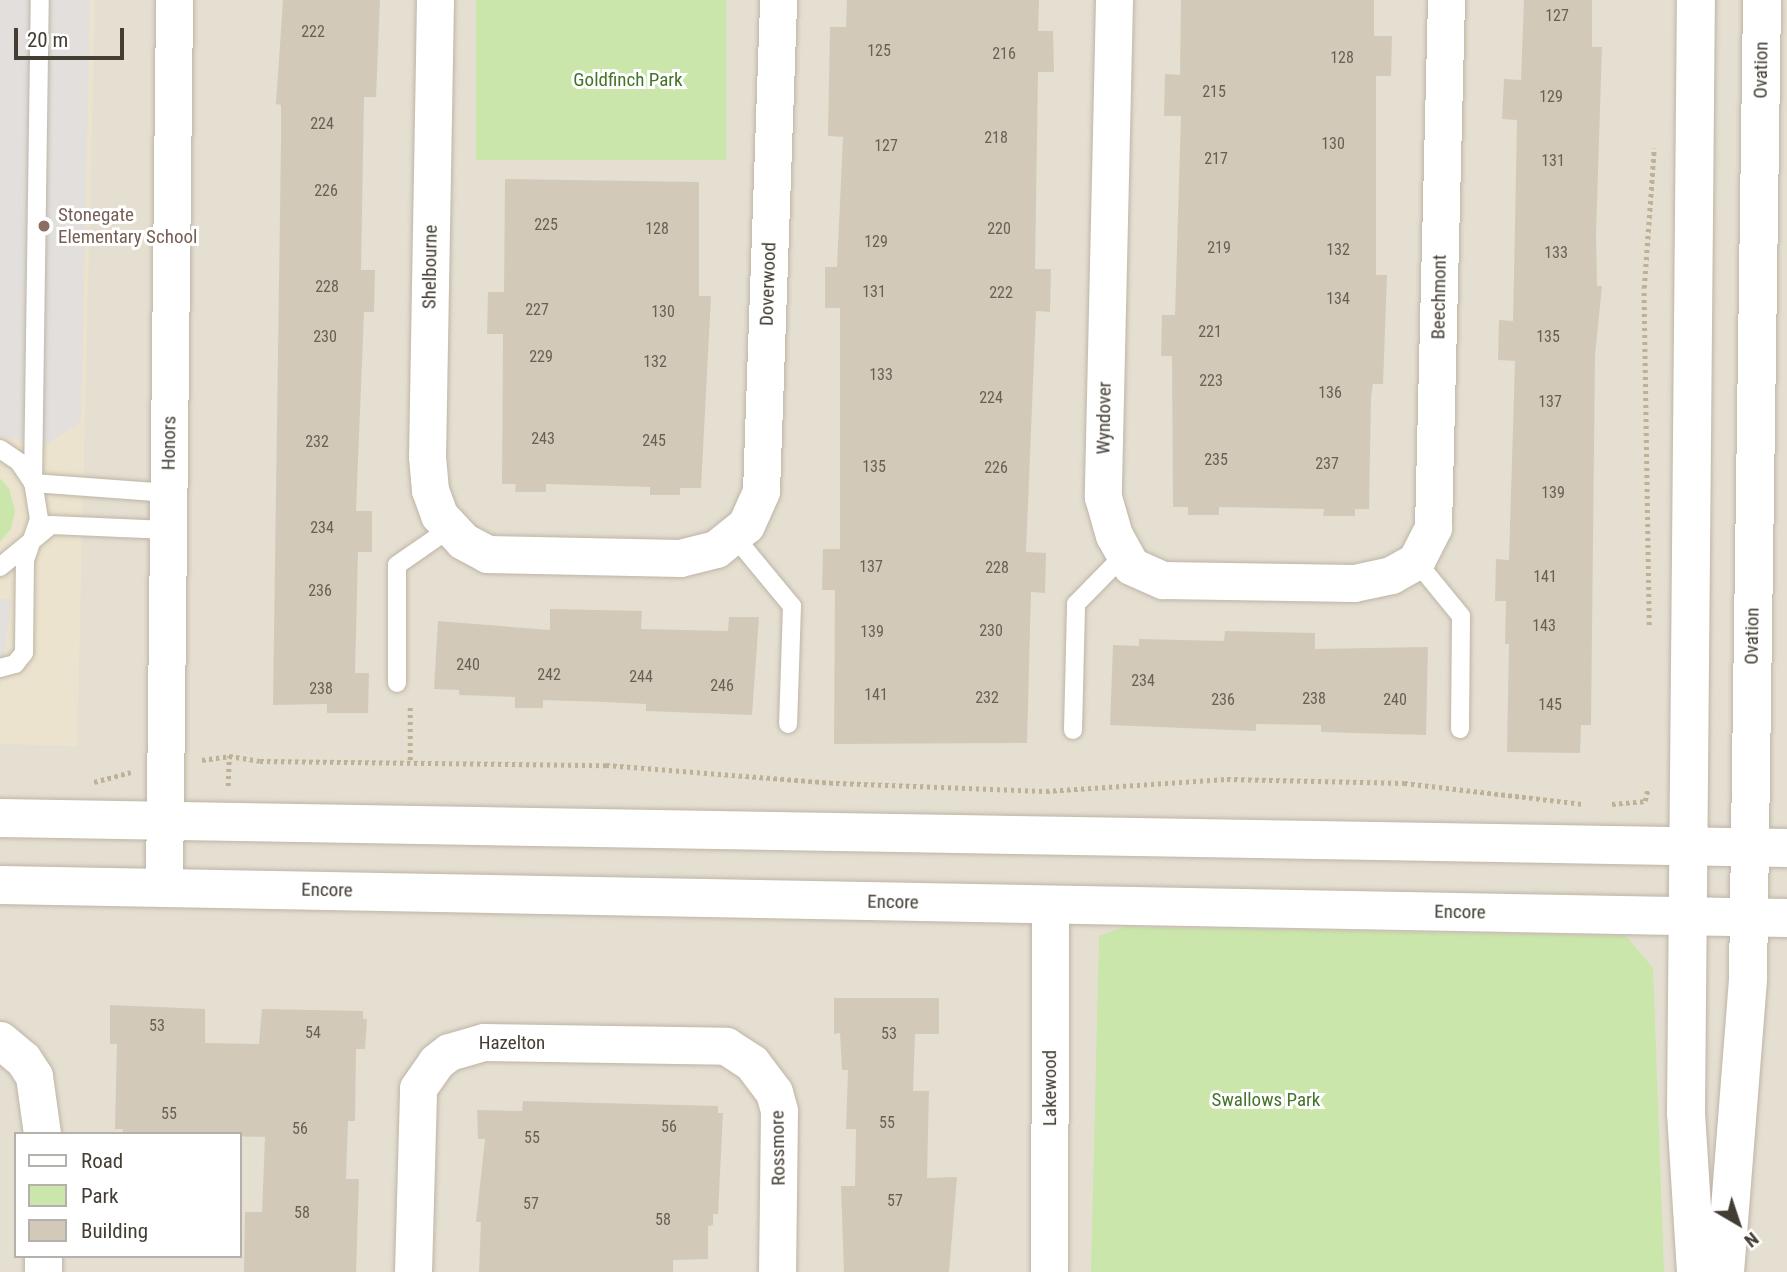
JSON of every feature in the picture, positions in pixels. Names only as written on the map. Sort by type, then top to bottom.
[{"type":"street","name":"Honors","points":[[164,886],[174,0]]},
{"type":"street","name":"Shelbourne","points":[[435,0],[427,456],[430,490],[439,515],[449,529],[487,554],[680,558],[725,542]]},
{"type":"street","name":"Doverwood","points":[[725,542],[746,526],[761,491],[778,0]]},
{"type":"street","name":"Wyndover","points":[[1114,0],[1102,497],[1131,566],[1164,580],[1354,583],[1403,568]]},
{"type":"street","name":"Beechmont","points":[[1403,568],[1433,527],[1446,0]]},
{"type":"street","points":[[1696,0],[1686,1113],[1696,1272]]},
{"type":"street","name":"Ovation","points":[[1725,1272],[1747,992],[1762,0]]},
{"type":"street","points":[[0,818],[166,818],[1787,848]]},
{"type":"street","name":"Encore","points":[[0,885],[1787,918]]},
{"type":"street","name":"Lakewood","points":[[1049,1272],[1050,905]]},
{"type":"street","points":[[0,1040],[23,1059],[34,1076],[42,1132]]},
{"type":"street","name":"Hazelton","points":[[413,1272],[415,1102],[425,1076],[449,1052],[484,1042],[726,1046]]},
{"type":"street","name":"Rossmore","points":[[726,1046],[765,1076],[779,1111],[777,1272]]},
{"type":"lane","points":[[0,668],[15,664],[24,653],[25,560],[39,519],[33,483],[40,0]]},
{"type":"lane","points":[[0,449],[19,462],[33,483]]},
{"type":"lane","points":[[33,483],[169,494]]},
{"type":"lane","points":[[0,568],[51,525],[168,530]]},
{"type":"lane","points":[[397,683],[397,565],[449,529]]},
{"type":"lane","points":[[725,542],[792,606],[788,724]]},
{"type":"lane","points":[[1073,730],[1076,604],[1125,554]]},
{"type":"lane","points":[[1403,568],[1461,616],[1460,729]]},
{"type":"path","points":[[1649,636],[1644,288],[1654,142]]},
{"type":"path","points":[[397,683],[410,683],[410,760]]},
{"type":"path","points":[[229,756],[260,761],[410,760],[606,765],[836,783],[1046,791],[1227,779],[1404,783],[1597,806]]},
{"type":"path","points":[[1609,804],[1645,801],[1651,776]]},
{"type":"shaded area","points":[[0,0],[1787,0],[1787,1272],[0,1272]]},
{"type":"shaded area","name":"Stonegate Elementary School","points":[[0,0],[95,0],[77,746],[0,744]]},
{"type":"shaded area","points":[[0,0],[90,0],[81,422],[50,442],[0,437]]},
{"type":"shaded area","points":[[0,599],[11,599],[0,689]]},
{"type":"green space","name":"Goldfinch Park","points":[[476,0],[726,0],[726,160],[476,160]]},
{"type":"green space","points":[[0,478],[9,489],[15,510],[11,529],[0,542]]},
{"type":"green space","name":"Swallows Park","points":[[1124,927],[1626,936],[1653,968],[1664,1272],[1091,1272],[1099,936]]},
{"type":"building","points":[[283,0],[380,0],[376,97],[364,97],[361,270],[375,270],[374,312],[364,312],[356,511],[372,511],[372,552],[358,552],[355,673],[369,673],[368,713],[327,713],[327,704],[273,705],[281,141],[281,105],[276,104]]},
{"type":"building","points":[[847,0],[1039,0],[1038,31],[1053,31],[1054,72],[1038,72],[1035,269],[1051,269],[1050,312],[1036,311],[1026,552],[1046,553],[1045,593],[1031,592],[1027,743],[834,744],[835,590],[822,590],[823,549],[840,549],[840,308],[825,308],[825,267],[837,267],[843,137],[828,136],[830,27],[846,27]]},
{"type":"building","points":[[1181,0],[1374,0],[1374,36],[1392,36],[1391,76],[1376,76],[1376,275],[1387,275],[1383,384],[1373,384],[1371,397],[1369,509],[1355,509],[1355,516],[1323,516],[1324,509],[1219,507],[1219,515],[1188,515],[1188,507],[1173,507],[1172,356],[1161,356],[1162,315],[1175,315],[1181,116],[1164,116],[1165,74],[1180,75]]},
{"type":"building","points":[[1524,0],[1592,0],[1592,47],[1602,47],[1596,234],[1597,286],[1602,286],[1595,355],[1591,725],[1581,725],[1580,753],[1507,752],[1509,644],[1505,644],[1506,601],[1495,601],[1496,559],[1509,560],[1515,361],[1498,360],[1499,320],[1513,321],[1517,120],[1502,119],[1504,79],[1521,80]]},
{"type":"building","points":[[505,179],[699,182],[699,296],[711,296],[701,488],[680,488],[680,495],[650,495],[650,487],[546,484],[546,492],[515,492],[516,484],[502,484],[503,334],[487,334],[488,292],[504,292]]},
{"type":"building","points":[[550,609],[642,611],[641,629],[728,631],[729,617],[759,617],[752,715],[646,711],[646,704],[543,700],[543,708],[515,708],[515,697],[459,695],[459,690],[434,689],[438,621],[550,630]]},
{"type":"building","points":[[1225,631],[1315,633],[1315,649],[1428,647],[1426,735],[1321,732],[1321,725],[1256,724],[1256,731],[1110,725],[1113,645],[1139,646],[1139,639],[1224,641]]},
{"type":"building","points":[[834,998],[939,998],[939,1034],[915,1034],[913,1091],[929,1091],[927,1178],[957,1177],[949,1272],[844,1272],[841,1186],[855,1186],[856,1129],[846,1129],[848,1070],[842,1070],[840,1033],[834,1034]]},
{"type":"building","points":[[110,1005],[205,1009],[205,1043],[259,1044],[262,1009],[363,1011],[363,1019],[367,1019],[365,1049],[356,1049],[355,1121],[348,1121],[346,1179],[359,1179],[356,1272],[244,1272],[245,1212],[262,1212],[265,1137],[242,1137],[242,1132],[123,1132],[123,1129],[115,1129],[117,1044],[110,1044]]},
{"type":"building","points":[[523,1101],[718,1106],[718,1113],[723,1113],[718,1214],[713,1214],[713,1225],[708,1226],[708,1259],[673,1260],[673,1272],[479,1272],[481,1222],[476,1222],[485,1139],[478,1139],[477,1110],[522,1111]]},
{"type":"place","name":"Stonegate Elementary School","points":[[44,226]]}]
